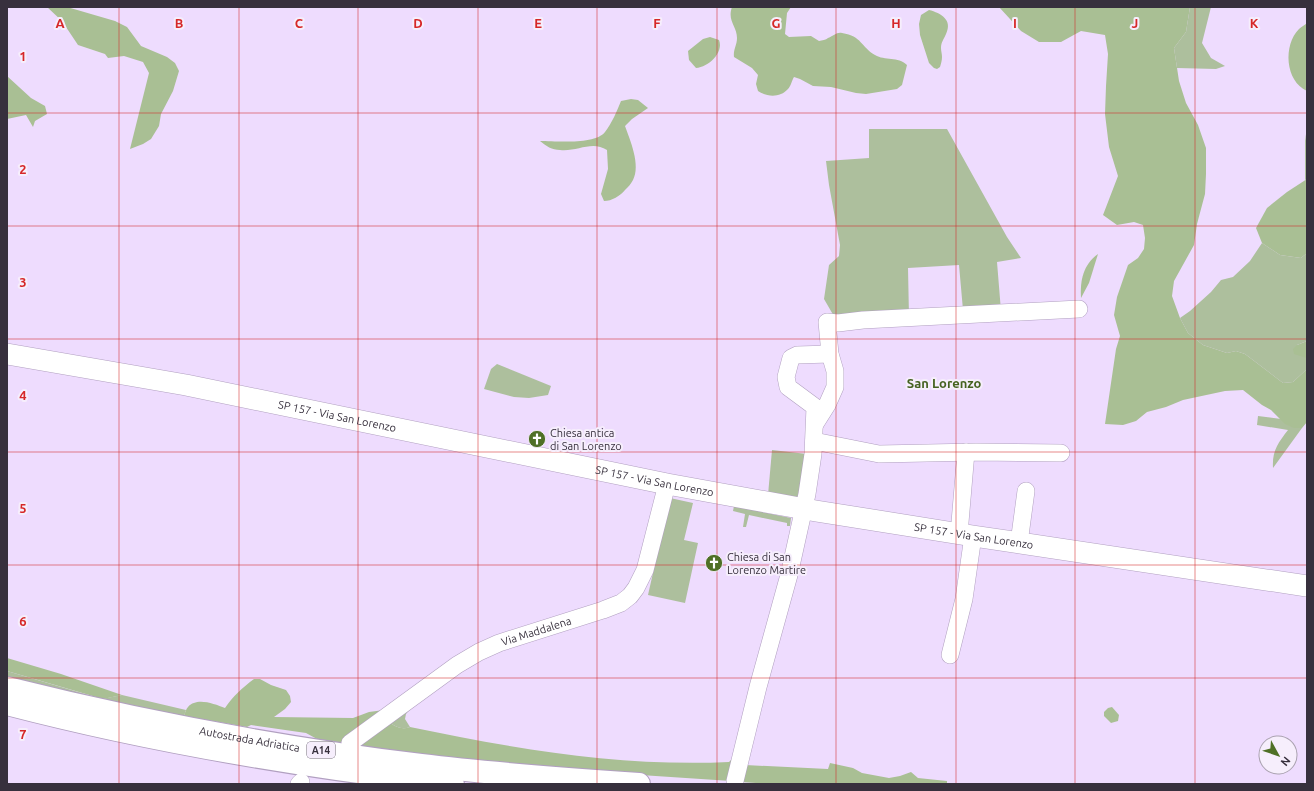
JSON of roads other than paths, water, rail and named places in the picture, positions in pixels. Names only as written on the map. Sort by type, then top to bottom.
[{"type":"highway","name":"Autostrada Adriatica","points":[[7,688],[167,724],[365,758],[502,774],[638,784]]},
{"type":"highway","name":"Autostrada Adriatica","points":[[7,704],[111,728],[231,752],[360,772],[453,784]]},
{"type":"main road","name":"SP 157 - Via San Lorenzo","points":[[7,354],[186,385],[667,484],[966,535],[1307,586]]},
{"type":"street","points":[[814,433],[835,388],[835,371],[830,354],[826,322],[838,323],[864,320],[1080,309]]},
{"type":"street","points":[[735,781],[788,575],[813,454],[815,407],[788,387],[786,378],[791,358],[797,355],[830,354]]},
{"type":"street","points":[[814,433],[879,454],[966,452],[1061,453]]},
{"type":"street","points":[[950,655],[964,599],[966,452]]},
{"type":"street","name":"Via Maddalena","points":[[350,743],[457,665],[479,652],[499,643],[603,610],[622,602],[630,596],[645,570],[667,484]]},
{"type":"street","points":[[1019,543],[1026,491]]},
{"type":"place","name":"Chiesa antica di San Lorenzo","points":[[537,439]]},
{"type":"place","name":"Chiesa di San Lorenzo Martire","points":[[714,563]]},
{"type":"district","name":"San Lorenzo","points":[[944,383]]}]
